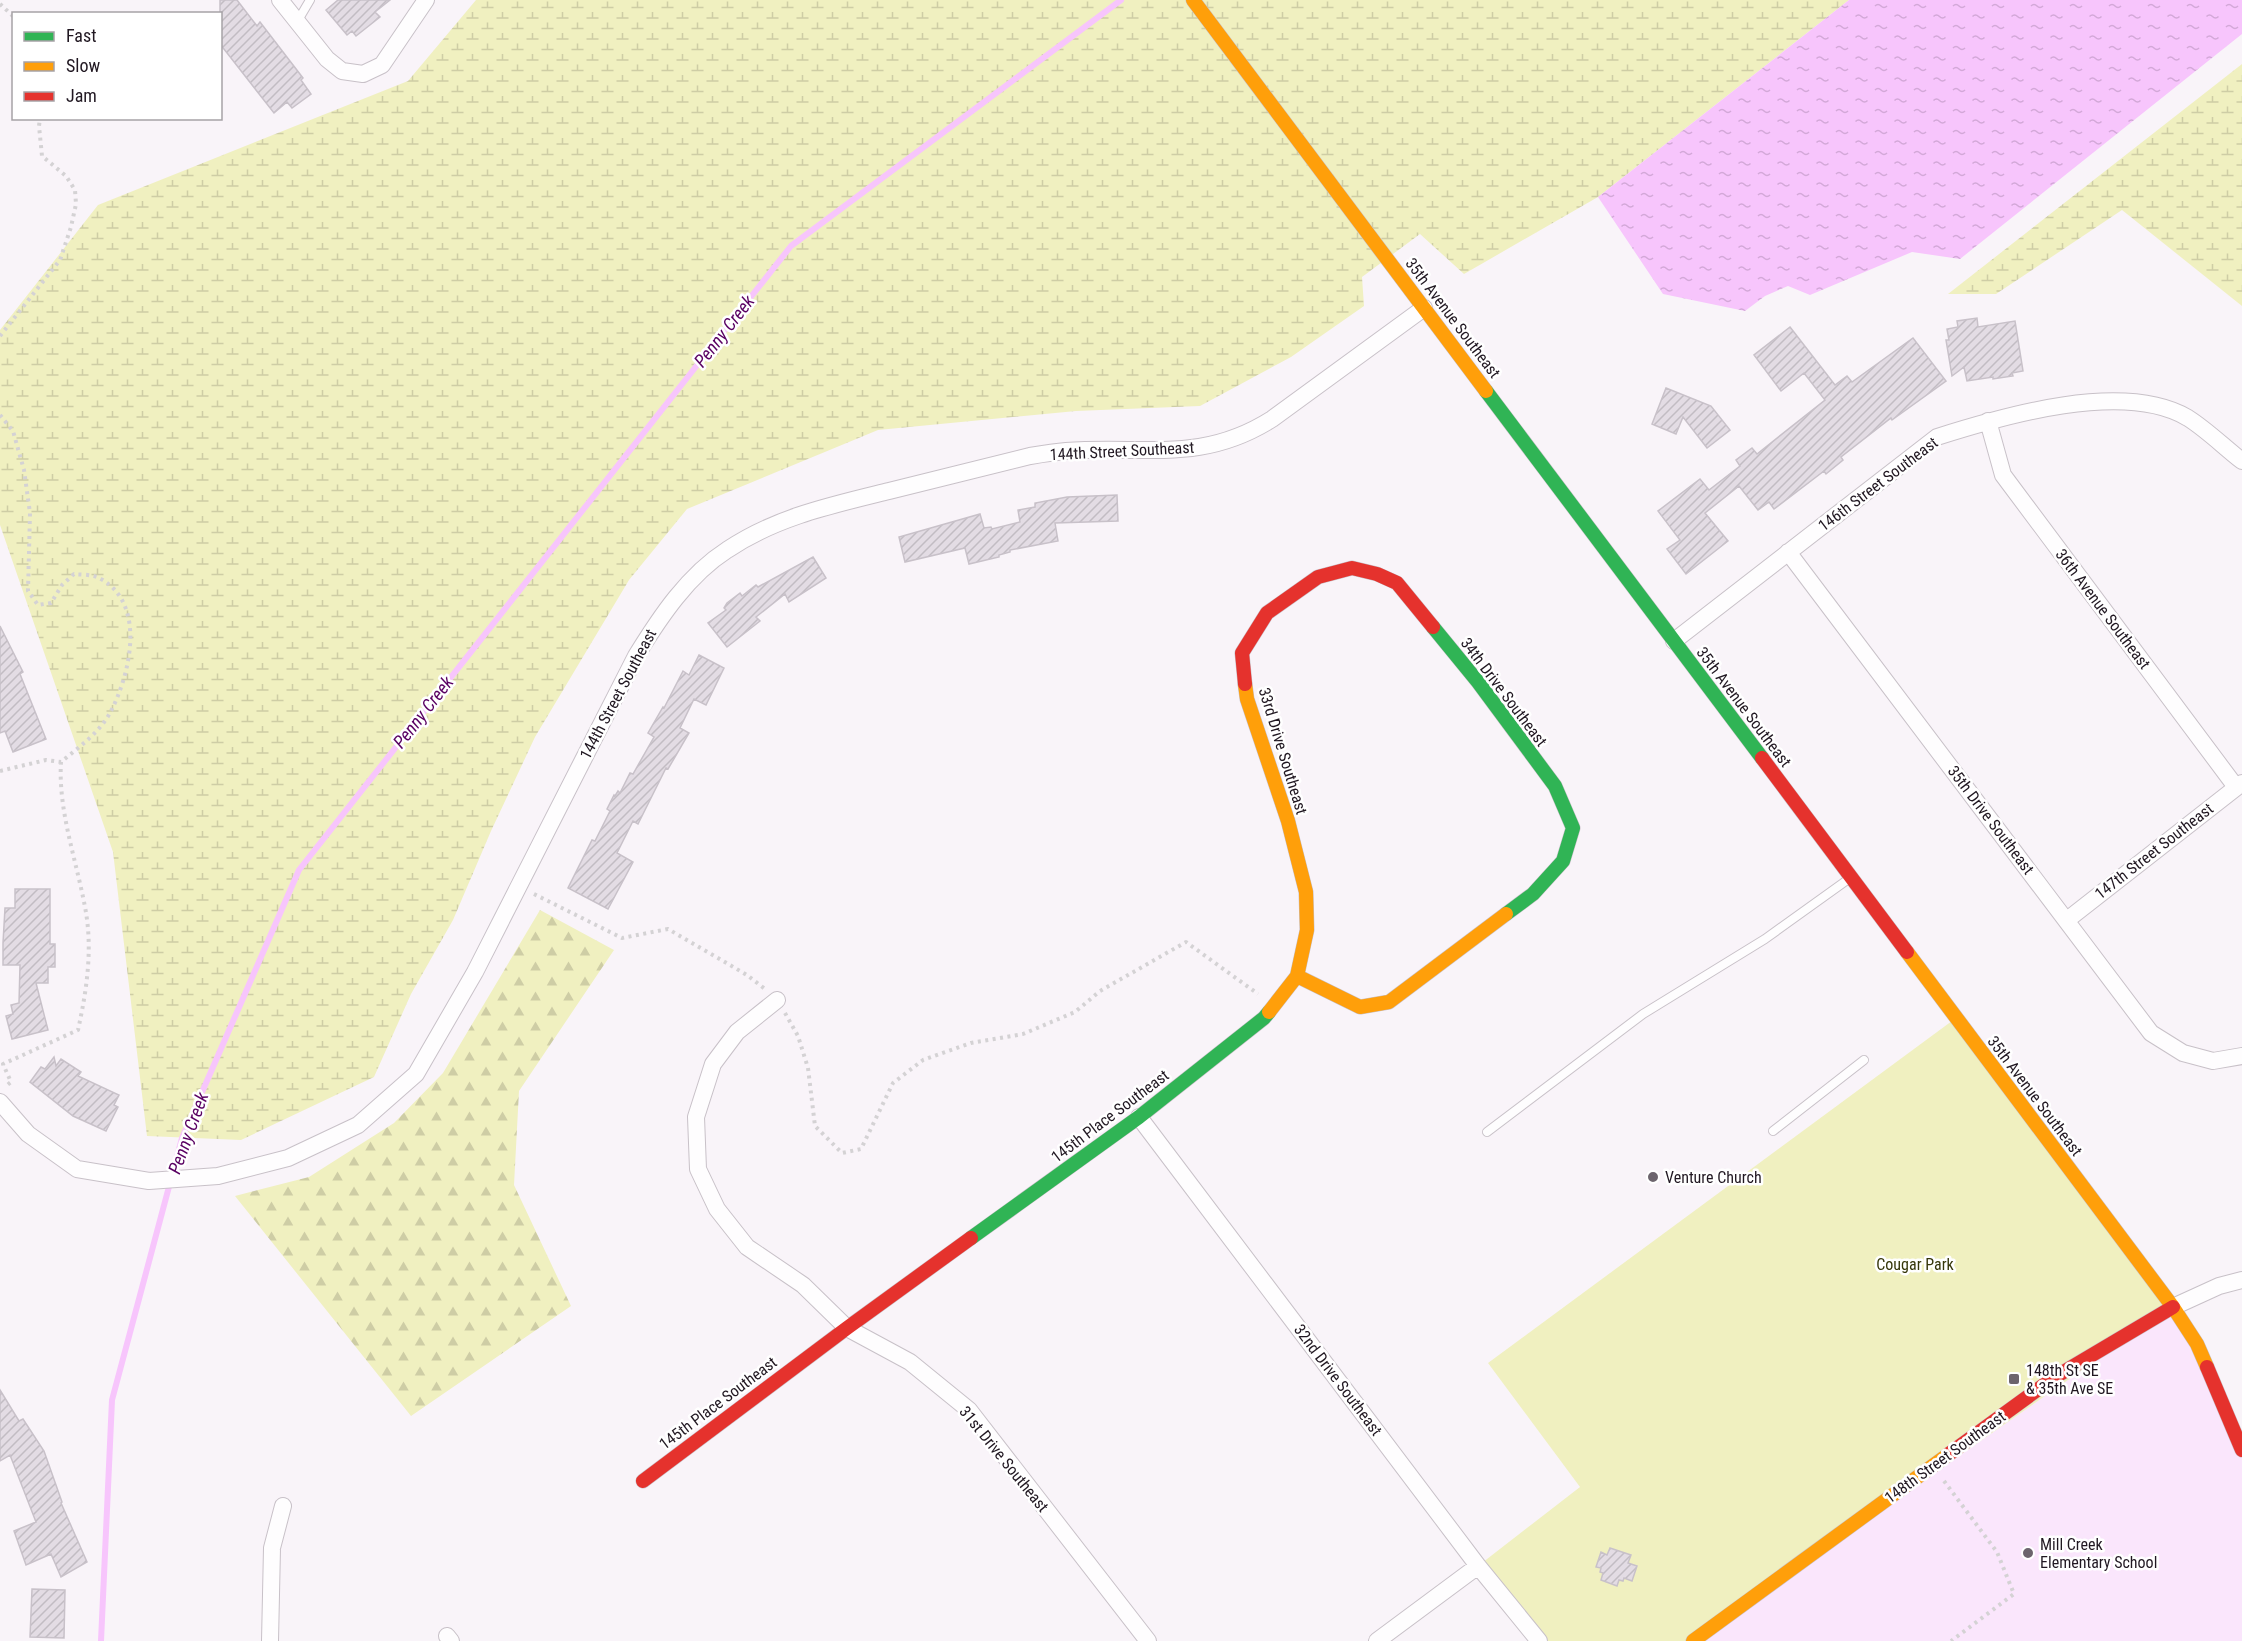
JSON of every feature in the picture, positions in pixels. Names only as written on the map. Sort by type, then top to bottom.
[{"type":"street","points":[[280,0],[327,59],[342,70],[363,74],[382,65],[426,0]]},
{"type":"street","name":"35th Avenue Southeast","points":[[1193,0],[2173,1307],[2197,1344],[2242,1450]]},
{"type":"street","name":"144th Street Southeast","points":[[0,1102],[28,1134],[77,1169],[149,1181],[219,1176],[288,1158],[358,1125],[416,1074],[475,972],[636,656],[659,619],[693,580],[726,550],[798,514],[1030,456],[1066,451],[1190,449],[1235,438],[1255,430],[1272,419],[1424,308]]},
{"type":"street","name":"146th Street Southeast","points":[[1674,641],[1937,437],[1988,421],[2055,406],[2112,402],[2154,405],[2187,418],[2242,461]]},
{"type":"street","name":"36th Avenue Southeast","points":[[1988,421],[2003,475],[2239,785]]},
{"type":"street","name":"35th Drive Southeast","points":[[1788,552],[2151,1033],[2183,1053],[2213,1061],[2242,1056]]},
{"type":"street","name":"33rd Drive Southeast","points":[[1297,976],[1307,930],[1306,892],[1288,821],[1247,699],[1242,653],[1267,614],[1318,577],[1352,568],[1377,574],[1397,583]]},
{"type":"street","name":"34th Drive Southeast","points":[[1297,976],[1360,1007],[1389,1002],[1533,894],[1563,861],[1573,828],[1555,786],[1478,682],[1397,583]]},
{"type":"street","name":"147th Street Southeast","points":[[2067,920],[2239,785]]},
{"type":"street","name":"145th Place Southeast","points":[[643,1481],[847,1328],[1139,1117],[1264,1018],[1297,976]]},
{"type":"street","name":"31st Drive Southeast","points":[[777,1000],[737,1032],[713,1064],[696,1117],[698,1169],[717,1209],[747,1247],[803,1285],[847,1328],[910,1362],[969,1410],[1148,1641]]},
{"type":"street","name":"32nd Drive Southeast","points":[[1139,1117],[1478,1566],[1539,1641]]},
{"type":"street","name":"148th Street Southeast","points":[[1693,1641],[2055,1377],[2173,1307],[2219,1286],[2242,1280]]},
{"type":"street","points":[[270,1641],[272,1548],[284,1506]]},
{"type":"street","points":[[1377,1641],[1478,1566]]},
{"type":"lane","points":[[297,22],[310,0]]},
{"type":"lane","points":[[1487,1132],[1643,1014],[1765,939],[1851,877]]},
{"type":"lane","points":[[1773,1131],[1864,1060]]},
{"type":"path","points":[[0,4],[12,15]]},
{"type":"path","points":[[0,336],[60,260],[76,204],[75,190],[66,176],[42,156],[40,120]]},
{"type":"path","points":[[0,415],[13,431],[24,470],[30,513],[28,591],[38,605],[51,603],[62,585],[74,574],[99,577],[114,588],[126,609],[131,641],[126,676],[109,714],[94,734],[61,762],[46,760],[0,771]]},
{"type":"path","points":[[0,1089],[10,1082],[3,1064],[78,1030],[83,1009],[90,957],[85,909],[71,846],[62,789],[61,762]]},
{"type":"path","points":[[518,885],[622,938],[668,929],[747,975],[777,1000],[798,1036],[808,1068],[815,1126],[842,1153],[861,1149],[893,1083],[923,1060],[971,1043],[1023,1034],[1075,1012],[1100,991],[1186,942],[1273,1005]]},
{"type":"path","points":[[1933,1466],[1997,1552],[2014,1594],[1951,1641]]},
{"type":"shaded area","name":"Mill Creek Elementary School","points":[[2173,1307],[2242,1450],[2242,1641],[1693,1641]]},
{"type":"green space","points":[[476,0],[1849,0],[1598,197],[1464,274],[1420,234],[1362,277],[1364,306],[1291,357],[1200,406],[1076,411],[878,430],[687,509],[629,580],[535,737],[453,920],[411,994],[374,1077],[241,1140],[147,1136],[113,852],[0,525],[0,330],[98,205],[408,81]]},
{"type":"green space","points":[[2242,64],[2242,306],[2122,210],[1996,294],[1948,294]]},
{"type":"green space","points":[[540,910],[614,950],[519,1091],[514,1185],[571,1306],[411,1416],[235,1196],[309,1177],[394,1123],[443,1073]]},
{"type":"green space","name":"Cougar Park","points":[[1956,1018],[2173,1307],[1693,1641],[1539,1641],[1478,1566],[1580,1487],[1488,1363]]},
{"type":"water","points":[[1849,0],[2242,0],[2242,34],[1960,259],[1912,252],[1810,295],[1788,286],[1765,296],[1745,311],[1663,294],[1598,197]]},
{"type":"building","points":[[220,0],[237,0],[257,26],[260,22],[303,78],[301,80],[311,94],[292,108],[287,102],[274,113],[222,47],[222,12],[220,12]]},
{"type":"building","points":[[338,0],[390,0],[375,12],[380,17],[356,36],[352,31],[347,35],[326,10]]},
{"type":"building","points":[[1977,318],[1978,327],[2015,321],[2023,371],[2012,373],[2013,376],[1967,381],[1964,367],[1952,376],[1946,340],[1949,340],[1947,329],[1958,327],[1957,321]]},
{"type":"building","points":[[1790,327],[1835,385],[1847,376],[1852,382],[1913,338],[1946,381],[1892,420],[1891,418],[1841,457],[1843,460],[1826,474],[1824,471],[1774,509],[1769,502],[1758,510],[1739,486],[1705,513],[1728,541],[1686,574],[1667,549],[1680,540],[1658,511],[1700,479],[1709,490],[1740,466],[1736,460],[1752,448],[1757,454],[1825,400],[1804,373],[1781,391],[1754,355]]},
{"type":"building","points":[[1666,388],[1711,406],[1730,430],[1707,448],[1683,417],[1676,434],[1652,424]]},
{"type":"building","points":[[1117,495],[1118,521],[1055,523],[1058,541],[1010,550],[999,557],[969,564],[965,548],[905,562],[899,537],[980,514],[984,528],[991,527],[992,529],[1020,522],[1018,510],[1035,507],[1035,503],[1067,497]]},
{"type":"building","points":[[813,557],[826,578],[789,602],[785,594],[756,617],[760,621],[727,647],[708,623],[726,610],[724,608],[727,603],[740,593],[742,596],[756,585],[758,587]]},
{"type":"building","points":[[0,626],[23,672],[20,674],[46,739],[13,752],[5,731],[0,733]]},
{"type":"building","points":[[699,655],[724,668],[706,705],[694,699],[680,728],[689,733],[668,769],[666,768],[638,824],[633,821],[617,853],[633,862],[608,909],[568,888],[592,840],[595,841],[610,811],[607,809],[614,795],[618,791],[620,793],[630,773],[633,774],[654,737],[648,733],[683,671],[689,675]]},
{"type":"building","points":[[15,889],[50,889],[50,944],[55,944],[55,967],[48,967],[48,983],[36,983],[48,1030],[12,1039],[6,1016],[13,1014],[11,1005],[19,1003],[20,965],[3,965],[3,943],[5,908],[15,908]]},
{"type":"building","points":[[54,1057],[56,1066],[61,1059],[81,1072],[78,1076],[119,1095],[114,1105],[118,1107],[106,1131],[73,1116],[30,1082],[41,1067],[45,1069]]},
{"type":"building","points":[[0,1390],[19,1421],[23,1419],[44,1451],[61,1503],[87,1562],[61,1577],[51,1554],[26,1565],[14,1531],[36,1522],[10,1455],[0,1461]]},
{"type":"building","points":[[1610,1548],[1631,1555],[1628,1563],[1637,1566],[1632,1581],[1624,1578],[1623,1581],[1619,1580],[1617,1586],[1601,1580],[1603,1573],[1600,1572],[1601,1568],[1596,1567],[1601,1552],[1607,1555]]},
{"type":"building","points":[[32,1589],[65,1590],[64,1638],[30,1637]]},
{"type":"waterway","name":"Penny Creek","points":[[101,1641],[112,1400],[182,1138],[299,870],[791,246],[1121,0]]},
{"type":"traffic: fast","points":[[1486,391],[1762,758]]},
{"type":"traffic: fast","points":[[1433,627],[1478,682],[1555,786],[1573,828],[1563,861],[1533,894],[1506,914]]},
{"type":"traffic: fast","points":[[971,1238],[1139,1117],[1269,1012]]},
{"type":"traffic: slow","points":[[1193,0],[1486,391]]},
{"type":"traffic: slow","points":[[1245,684],[1247,699],[1288,821],[1306,892],[1307,930],[1297,976]]},
{"type":"traffic: slow","points":[[1269,1012],[1297,976],[1360,1007],[1389,1002],[1506,914]]},
{"type":"traffic: slow","points":[[1907,952],[2173,1307],[2197,1344],[2207,1367]]},
{"type":"traffic: slow","points":[[1693,1641],[1949,1454]]},
{"type":"traffic: jam","points":[[1245,684],[1242,653],[1267,613],[1318,577],[1352,568],[1377,574],[1397,583],[1433,627]]},
{"type":"traffic: jam","points":[[1762,758],[1907,952]]},
{"type":"traffic: jam","points":[[643,1481],[971,1238]]},
{"type":"traffic: jam","points":[[1949,1454],[2055,1377],[2173,1307]]},
{"type":"traffic: jam","points":[[2207,1367],[2242,1450]]},
{"type":"place","name":"Venture Church","points":[[1653,1177]]},
{"type":"place","name":"148th St SE & 35th Ave SE","points":[[2014,1379]]},
{"type":"place","name":"Mill Creek Elementary School","points":[[2028,1553]]}]
